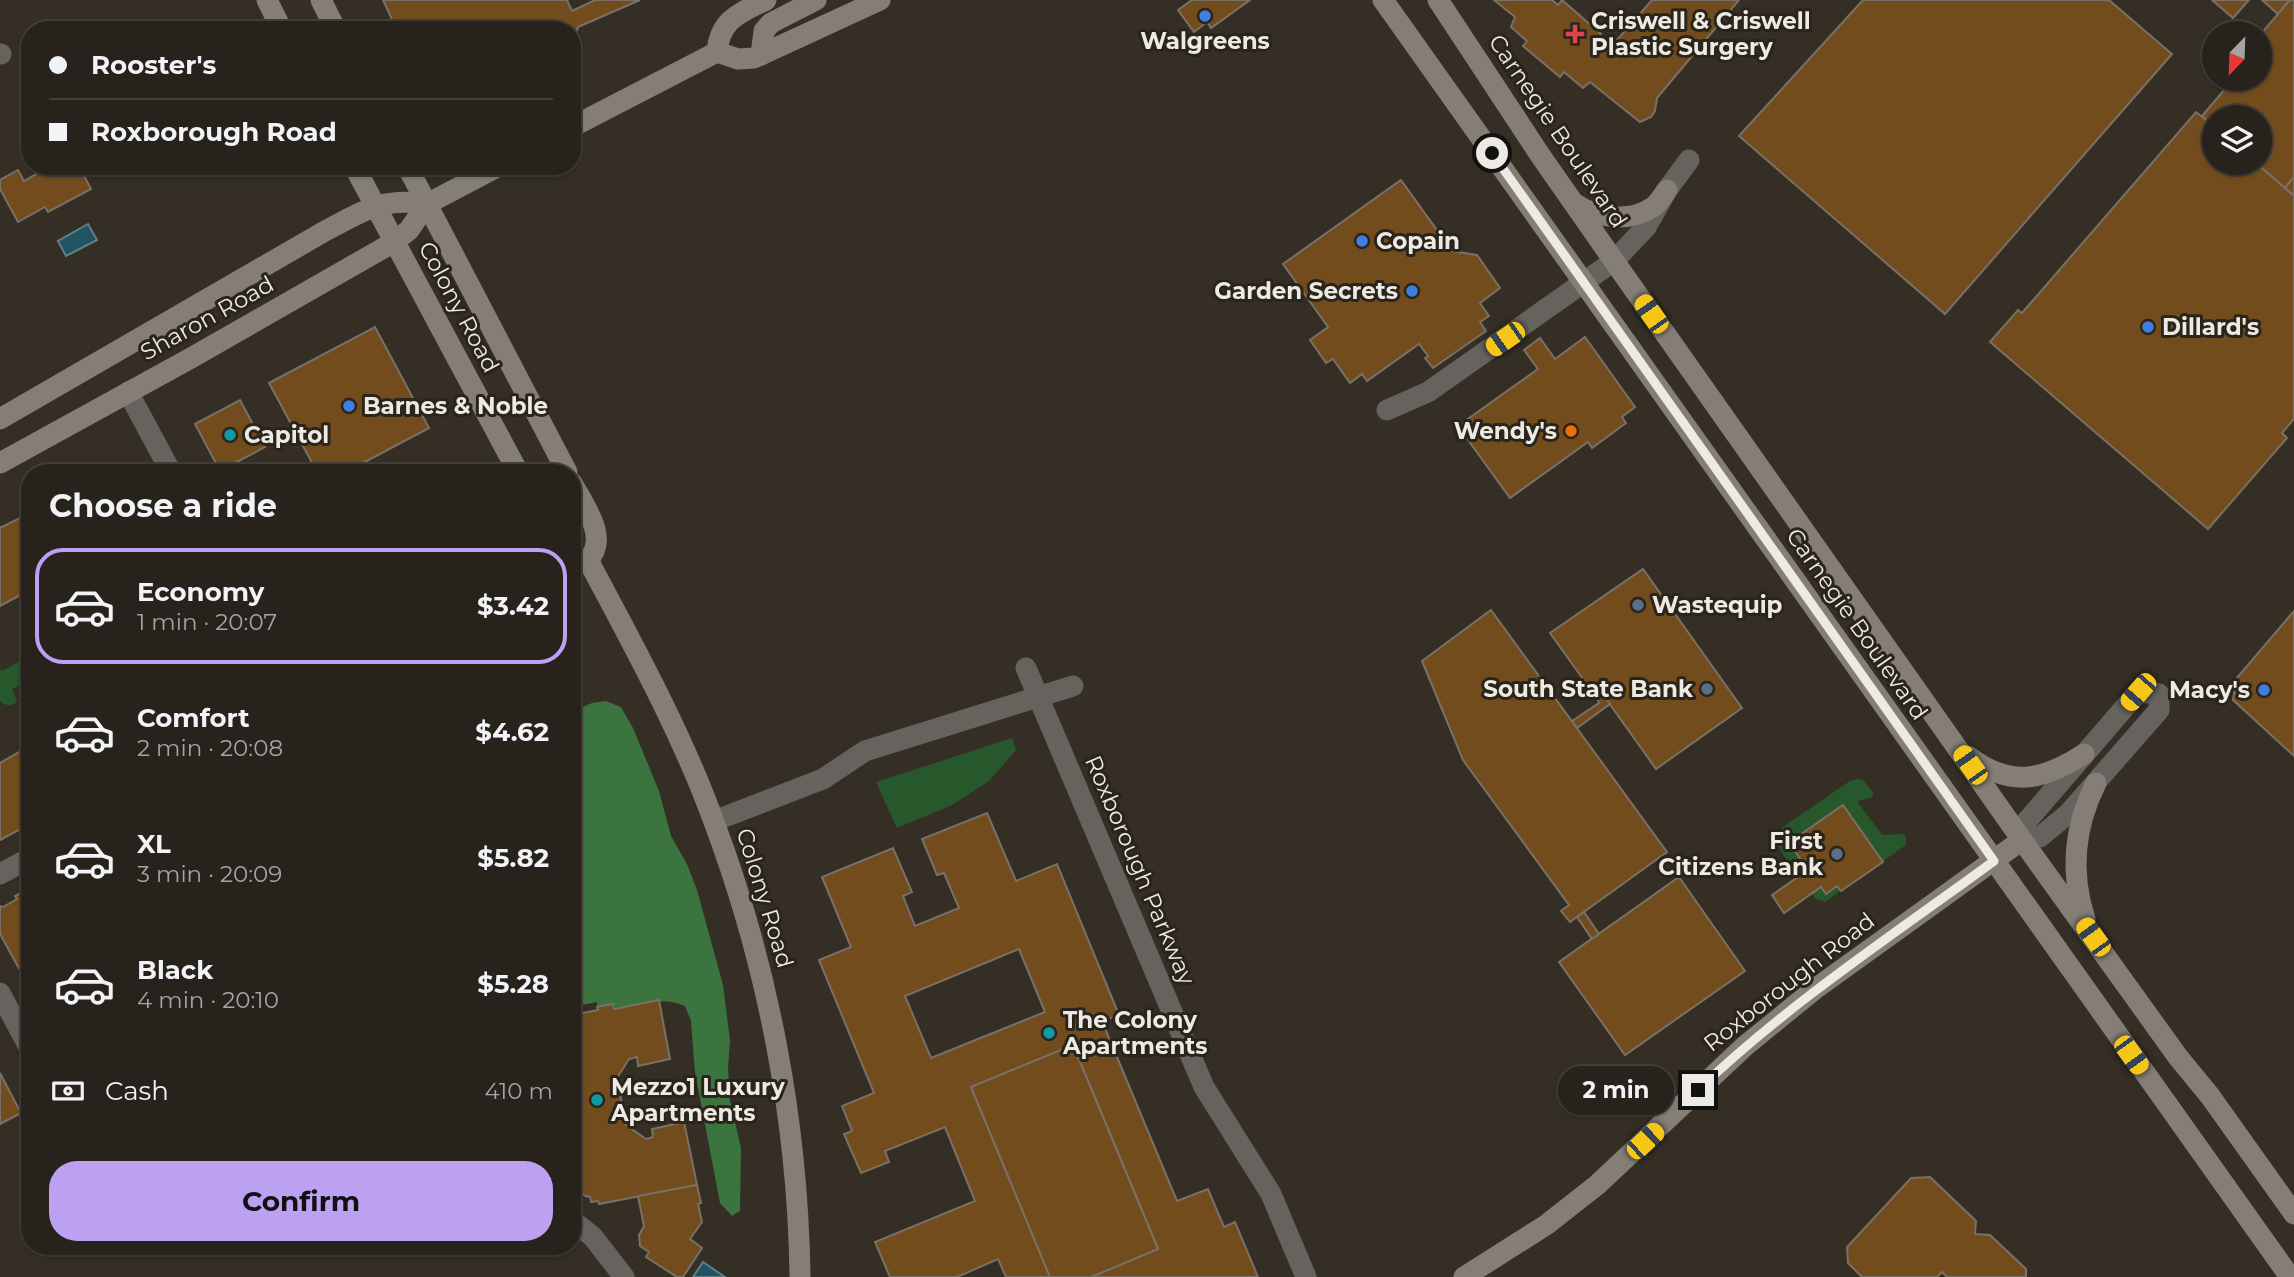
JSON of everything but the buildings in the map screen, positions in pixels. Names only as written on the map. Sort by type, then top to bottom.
[{"type":"street","points":[[267,0],[278,21]]},
{"type":"street","points":[[321,0],[332,21]]},
{"type":"street","points":[[717,52],[722,33],[732,18],[766,0]]},
{"type":"street","points":[[761,55],[764,31],[771,23],[816,0]]},
{"type":"street","points":[[581,122],[717,52],[743,59],[761,55],[880,0]]},
{"type":"street","name":"Carnegie Boulevard","points":[[1383,0],[2290,1277]]},
{"type":"street","name":"Carnegie Boulevard","points":[[1438,0],[1614,261],[2022,839],[2294,1214]]},
{"type":"street","points":[[1573,202],[1597,215],[1635,214],[1655,206],[1689,160]]},
{"type":"street","name":"Colony Road","points":[[359,175],[514,464]]},
{"type":"street","name":"Colony Road","points":[[412,175],[563,464]]},
{"type":"street","name":"Sharon Road","points":[[0,463],[394,242],[410,230],[427,204],[482,175]]},
{"type":"street","points":[[1387,410],[1428,392],[1614,261],[1646,227],[1667,190]]},
{"type":"street","name":"Sharon Road","points":[[0,419],[375,205],[401,201],[427,204]]},
{"type":"street","points":[[128,392],[168,464]]},
{"type":"street","name":"Colony Road","points":[[581,502],[597,535],[595,551],[581,559]]},
{"type":"street","name":"Colony Road","points":[[581,566],[642,660],[714,821],[744,911],[770,1011],[784,1088],[797,1210],[800,1277]]},
{"type":"street","name":"Roxborough Parkway","points":[[1026,667],[1204,1087],[1271,1194],[1306,1277]]},
{"type":"street","points":[[714,821],[823,779],[865,751],[1073,686]]},
{"type":"street","points":[[2138,692],[2159,694],[2159,710],[2096,783],[2046,834],[2035,839],[2022,839],[2026,822],[2138,692]]},
{"type":"street","points":[[1956,745],[1989,770],[2024,778],[2049,774],[2084,754]]},
{"type":"street","points":[[2093,937],[2082,912],[2075,863],[2080,824],[2096,783]]},
{"type":"street","name":"Roxborough Road","points":[[1464,1277],[1546,1225],[1572,1205],[1597,1185],[1745,1046],[1815,989],[2022,839]]},
{"type":"street","points":[[0,874],[21,863]]},
{"type":"street","points":[[0,993],[21,1032]]},
{"type":"street","points":[[581,1227],[593,1237],[624,1277]]},
{"type":"green space","points":[[21,661],[21,684],[12,689],[17,700],[10,705],[0,701],[0,668],[2,671]]},
{"type":"green space","points":[[606,701],[621,707],[633,728],[659,791],[671,836],[687,864],[697,890],[723,985],[730,1040],[730,1100],[741,1148],[740,1211],[732,1216],[720,1203],[695,1072],[691,1021],[685,1006],[663,1001],[609,1008],[597,1007],[597,1002],[581,1005],[581,708]]},
{"type":"green space","points":[[1012,738],[1016,750],[989,781],[952,805],[897,828],[876,782]]},
{"type":"green space","points":[[1863,780],[1874,793],[1871,798],[1857,801],[1882,835],[1902,834],[1906,837],[1906,845],[1825,902],[1816,899],[1789,864],[1780,849],[1778,837],[1783,827],[1850,781]]},
{"type":"water","points":[[88,224],[97,240],[66,256],[58,241]]},
{"type":"water","points":[[703,1262],[725,1277],[693,1277]]},
{"type":"place","name":"Walgreens","points":[[1205,16]]},
{"type":"place","name":"Criswell & Criswell Plastic Surgery","points":[[1575,34]]},
{"type":"place","name":"Copain","points":[[1362,241]]},
{"type":"place","name":"Garden Secrets","points":[[1412,291]]},
{"type":"place","name":"Dillard's","points":[[2148,327]]},
{"type":"place","name":"Barnes & Noble","points":[[349,406]]},
{"type":"place","name":"Wendy's","points":[[1571,431]]},
{"type":"place","name":"Capitol","points":[[230,435]]},
{"type":"place","name":"Wastequip","points":[[1638,605]]},
{"type":"place","name":"South State Bank","points":[[1707,689]]},
{"type":"place","name":"Macy's","points":[[2264,690]]},
{"type":"place","name":"First Citizens Bank","points":[[1837,854]]},
{"type":"place","name":"The Colony Apartments","points":[[1049,1033]]},
{"type":"place","name":"Mezzo1 Luxury Apartments","points":[[597,1100]]},
{"type":"route","points":[[1492,153],[1994,861],[1815,989],[1745,1046],[1698,1090]]}]
